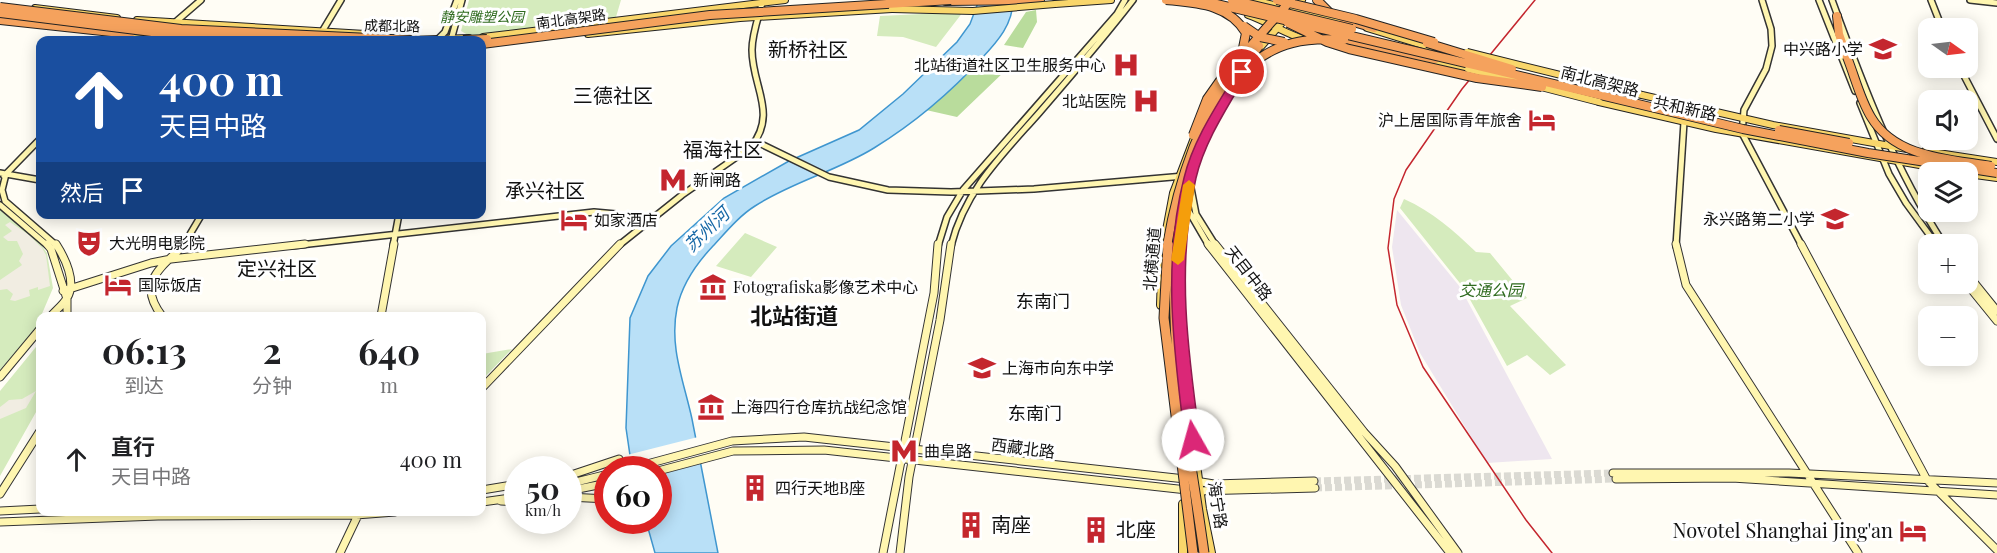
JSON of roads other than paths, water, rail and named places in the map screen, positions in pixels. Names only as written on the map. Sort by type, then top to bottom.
[{"type":"highway","name":"南北高架路","points":[[486,37],[758,7],[863,0]]},
{"type":"highway","name":"南北高架路","points":[[486,44],[710,15],[951,0]]},
{"type":"highway","points":[[892,9],[1040,0]]},
{"type":"highway","points":[[1166,0],[1220,10],[1232,15],[1243,26],[1266,39],[1295,42],[1344,40],[1468,66],[1518,73]]},
{"type":"highway","points":[[1200,0],[1263,13],[1468,66]]},
{"type":"highway","name":"南北高架路","points":[[1232,0],[1311,18],[1743,129],[1868,153],[1997,167]]},
{"type":"highway","points":[[1194,150],[1195,124],[1204,104],[1223,74],[1244,48],[1246,40],[1239,16],[1248,0]]},
{"type":"highway","points":[[1269,0],[1311,18]]},
{"type":"highway","points":[[1276,0],[1356,19],[1434,42]]},
{"type":"highway","name":"北横通道","points":[[1194,553],[1167,351],[1163,283],[1164,255],[1173,206],[1213,104],[1239,62],[1291,0]]},
{"type":"highway","points":[[936,1],[1017,1]]},
{"type":"highway","points":[[1194,150],[1253,62],[1273,48],[1306,38],[1318,28],[1323,15],[1317,2]]},
{"type":"highway","points":[[1317,2],[1348,21],[1404,36],[1518,73]]},
{"type":"highway","name":"北横通道","points":[[1204,553],[1177,351],[1172,284],[1173,256],[1194,150],[1230,88],[1256,50],[1298,3]]},
{"type":"highway","points":[[0,6],[181,29],[323,36]]},
{"type":"highway","points":[[33,8],[202,27],[363,36]]},
{"type":"highway","points":[[0,13],[170,28],[222,36]]},
{"type":"highway","points":[[1263,13],[1327,42],[1349,49],[1477,78],[1542,87]]},
{"type":"highway","points":[[1838,16],[1839,34],[1847,57],[1872,117],[1885,134],[1917,151],[1997,167]]},
{"type":"highway","points":[[0,20],[145,36]]},
{"type":"highway","points":[[181,29],[202,27]]},
{"type":"highway","points":[[170,28],[178,36]]},
{"type":"highway","points":[[234,28],[254,33]]},
{"type":"highway","points":[[1404,36],[1434,42]]},
{"type":"main road","points":[[159,36],[201,0]]},
{"type":"main road","points":[[320,36],[341,0]]},
{"type":"main road","points":[[441,36],[445,32],[457,0]]},
{"type":"main road","points":[[452,36],[462,0]]},
{"type":"main road","points":[[486,384],[616,247],[758,141],[766,122],[752,50],[762,0]]},
{"type":"main road","name":"成都北路","points":[[482,36],[553,29],[762,0],[784,0]]},
{"type":"main road","points":[[486,45],[760,17],[892,9],[972,11],[1111,0]]},
{"type":"main road","points":[[883,553],[932,303],[938,244],[947,217],[963,190],[1117,14],[1125,0]]},
{"type":"main road","points":[[900,553],[912,460],[940,320],[951,243],[966,202],[1106,37],[1133,0]]},
{"type":"main road","name":"共和新路","points":[[1160,0],[1212,6],[1279,25],[1300,39],[1468,66],[1684,122],[1918,166]]},
{"type":"main road","name":"共和新路","points":[[1253,0],[1283,6],[1298,3],[1439,49],[1443,51],[1443,55],[1438,58],[1292,24],[1279,25]]},
{"type":"main road","points":[[1269,0],[1283,6]]},
{"type":"main road","points":[[1178,177],[1190,143],[1217,91],[1232,68],[1286,0]]},
{"type":"main road","points":[[1762,0],[1771,33],[1771,54],[1741,117],[1742,134],[1927,480],[1997,550]]},
{"type":"main road","points":[[1819,0],[1883,160],[1906,203],[1929,234]]},
{"type":"main road","points":[[1832,0],[1896,163],[1917,204],[1937,234]]},
{"type":"main road","points":[[1931,0],[1937,18]]},
{"type":"main road","points":[[1970,0],[1997,3]]},
{"type":"main road","name":"天目中路","points":[[1298,3],[1251,57],[1210,129],[1190,176],[1192,204],[1206,232],[1364,432],[1404,479],[1458,553]]},
{"type":"main road","name":"成都北路","points":[[0,6],[33,8],[39,13],[170,28],[202,27],[358,36]]},
{"type":"main road","points":[[33,8],[136,20],[170,28]]},
{"type":"main road","points":[[0,20],[146,33],[150,36]]},
{"type":"main road","points":[[0,20],[131,36]]},
{"type":"main road","points":[[136,20],[148,24]]},
{"type":"main road","points":[[146,33],[150,36]]},
{"type":"main road","name":"共和新路","points":[[1434,42],[1741,117],[1925,155],[1997,167]]},
{"type":"main road","points":[[1965,78],[1997,139]]},
{"type":"main road","points":[[1684,122],[1676,238],[1681,270],[1690,294],[1858,553]]},
{"type":"main road","points":[[758,141],[824,175],[878,189],[951,192],[1080,187],[1190,176]]},
{"type":"main road","points":[[0,182],[3,173],[36,143]]},
{"type":"main road","points":[[3,173],[36,179]]},
{"type":"main road","points":[[3,173],[3,198],[58,246],[67,265],[71,289],[67,299],[55,312]]},
{"type":"main road","points":[[1978,175],[1997,178]]},
{"type":"main road","name":"海宁路","points":[[1190,176],[1179,249],[1177,284],[1181,356],[1198,481],[1211,553]]},
{"type":"main road","name":"天目中路","points":[[1178,177],[1185,206],[1214,251],[1450,553]]},
{"type":"main road","name":"海宁路","points":[[1178,177],[1163,247],[1160,296],[1163,350],[1182,489],[1183,553]]},
{"type":"main road","points":[[0,205],[47,244],[57,265],[67,299],[68,312]]},
{"type":"main road","points":[[63,291],[151,263],[171,259],[393,234],[594,212],[616,214],[640,227]]},
{"type":"main road","points":[[159,312],[152,303],[149,292],[157,272],[185,244],[199,219]]},
{"type":"main road","points":[[382,312],[393,234],[398,219]]},
{"type":"main road","points":[[1978,287],[1997,311]]},
{"type":"main road","points":[[53,312],[63,291]]},
{"type":"main road","points":[[1975,294],[1997,321]]},
{"type":"main road","points":[[0,377],[36,334]]},
{"type":"main road","points":[[0,494],[36,437]]},
{"type":"main road","name":"西藏北路","points":[[672,457],[732,441],[804,437],[1214,484],[1315,484],[1200,491],[824,450],[733,451],[672,467]]},
{"type":"main road","points":[[1997,483],[1808,474],[1614,476],[1732,478],[1997,495]]},
{"type":"main road","points":[[486,490],[504,488]]},
{"type":"main road","points":[[486,501],[504,499]]},
{"type":"main road","points":[[494,500],[504,501]]},
{"type":"main road","points":[[0,511],[36,509]]},
{"type":"main road","points":[[0,522],[127,516]]},
{"type":"main road","points":[[340,553],[356,516]]},
{"type":"water","name":"苏州河","points":[[979,0],[1013,0],[1004,32],[970,71],[931,107],[889,139],[860,156],[784,190],[749,210],[707,253],[690,275],[677,308],[676,351],[692,419],[718,553],[655,553],[650,534],[672,534],[672,456],[630,456],[626,428],[630,318],[648,276],[671,246],[724,198],[789,161],[859,130],[903,94],[957,42],[970,24]]},
{"type":"tunnel","points":[[1314,481],[1613,473]]},
{"type":"tunnel","points":[[1315,488],[1616,479]]},
{"type":"railway","points":[[1535,0],[1462,89],[1406,170],[1394,199],[1388,248],[1397,305],[1423,367],[1526,520],[1552,553]]},
{"type":"place","name":"中兴路小学","points":[[1883,49]]},
{"type":"place","name":"北站街道社区卫生服务中心","points":[[1126,65]]},
{"type":"place","name":"北站医院","points":[[1146,101]]},
{"type":"place","name":"沪上居国际青年旅舍","points":[[1542,120]]},
{"type":"place","name":"新闸路","points":[[673,180]]},
{"type":"place","name":"永兴路第二小学","points":[[1835,219]]},
{"type":"place","name":"如家酒店","points":[[574,220]]},
{"type":"place","name":"大光明电影院","points":[[89,243]]},
{"type":"place","name":"国际饭店","points":[[118,285]]},
{"type":"place","name":"Fotografiska影像艺术中心","points":[[713,287]]},
{"type":"place","name":"上海市向东中学","points":[[982,368]]},
{"type":"place","name":"上海四行仓库抗战纪念馆","points":[[711,407]]},
{"type":"place","name":"曲阜路","points":[[904,451]]},
{"type":"place","name":"四行天地B座","points":[[755,488]]},
{"type":"place","name":"南座","points":[[971,525]]},
{"type":"place","name":"北座","points":[[1096,530]]},
{"type":"place","name":"Novotel Shanghai Jing'an","points":[[1913,531]]},
{"type":"district","name":"新桥社区","points":[[808,50]]},
{"type":"district","name":"三德社区","points":[[613,96]]},
{"type":"district","name":"福海社区","points":[[723,150]]},
{"type":"district","name":"承兴社区","points":[[545,191]]},
{"type":"district","name":"定兴社区","points":[[277,269]]},
{"type":"district","name":"东南门","points":[[1043,302]]},
{"type":"district","name":"北站街道","points":[[794,316]]},
{"type":"district","name":"东南门","points":[[1035,414]]},
{"type":"park label","name":"静安雕塑公园","points":[[482,17]]},
{"type":"park label","name":"交通公园","points":[[1491,290]]}]
